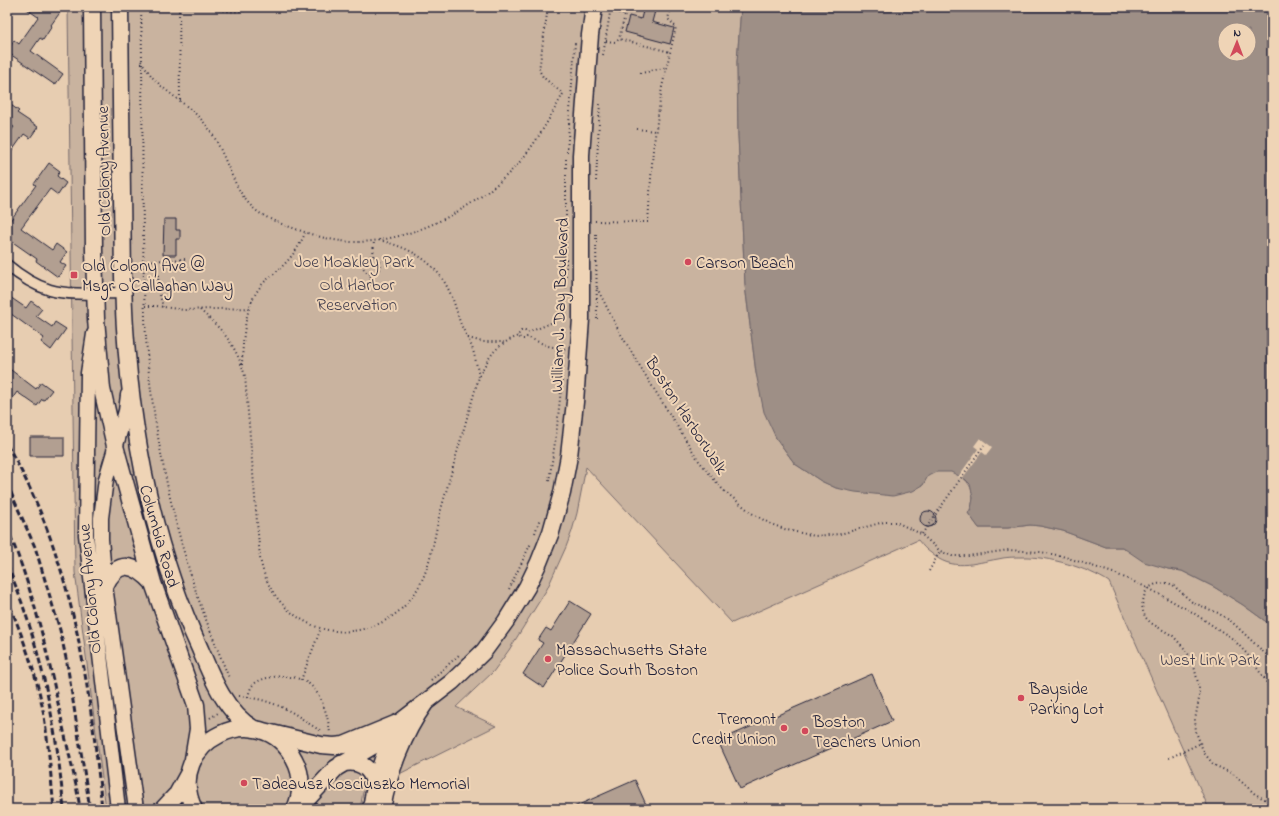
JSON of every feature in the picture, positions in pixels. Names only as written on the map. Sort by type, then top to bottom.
[{"type":"main road","name":"Old Colony Avenue","points":[[92,7],[96,319]]},
{"type":"main road","name":"Old Colony Avenue","points":[[120,7],[124,293],[129,369]]},
{"type":"main road","name":"William J. Day Boulevard","points":[[296,809],[340,765],[378,743],[400,722],[428,702],[489,646],[525,591],[551,532],[562,497],[571,438],[579,362],[581,319],[581,155],[589,47],[594,7]]},
{"type":"main road","name":"Columbia Road","points":[[96,319],[102,389],[115,446],[153,584],[196,705],[198,729],[192,764],[176,794],[163,809]]},
{"type":"main road","name":"Columbia Road","points":[[129,369],[136,424],[147,485],[162,546],[178,599],[196,642],[228,704],[240,719],[283,743],[296,762],[299,770],[300,783],[296,809]]},
{"type":"main road","points":[[105,586],[109,578],[115,572],[122,568],[129,567],[135,568],[142,572],[153,584]]},
{"type":"main road","name":"William J. Day Boulevard","points":[[259,730],[321,745],[334,746],[344,744],[400,722]]},
{"type":"main road","points":[[194,809],[188,791],[188,782],[192,764],[202,746],[219,734],[233,729],[259,730]]},
{"type":"main road","points":[[340,765],[348,763],[361,764],[371,773],[374,784]]},
{"type":"street","points":[[7,266],[30,282],[49,290],[63,292],[124,293]]},
{"type":"street","name":"Old Colony Avenue","points":[[96,319],[88,373],[86,535],[118,809]]},
{"type":"street","name":"Old Colony Avenue","points":[[129,369],[126,411],[106,479],[101,518],[101,546],[105,586],[136,809]]},
{"type":"street","name":"William J. Day Boulevard","points":[[383,809],[388,784],[399,754],[414,724],[428,702]]},
{"type":"street","name":"William J. Day Boulevard","points":[[370,809],[374,784],[388,745],[400,722]]},
{"type":"path","points":[[141,7],[144,261],[149,376],[158,434],[183,550],[192,581],[229,679]]},
{"type":"path","points":[[179,7],[180,101]]},
{"type":"path","points":[[212,7],[231,12],[244,11],[256,7]]},
{"type":"path","points":[[141,61],[155,80],[197,115],[209,129],[221,149],[236,183],[251,206],[263,215],[305,232],[326,238],[345,241],[378,240],[399,236],[424,228],[442,220],[470,204],[490,189],[516,165],[535,142],[563,94],[543,77],[539,70],[548,7]]},
{"type":"path","points":[[604,55],[611,7]]},
{"type":"path","points":[[619,39],[626,7]]},
{"type":"path","points":[[637,129],[655,131],[666,67],[676,27],[668,19],[671,7]]},
{"type":"path","points":[[611,10],[624,14]]},
{"type":"path","points":[[566,292],[566,162],[575,38]]},
{"type":"path","points":[[606,41],[616,42],[619,39],[670,52]]},
{"type":"path","points":[[640,73],[666,67]]},
{"type":"path","points":[[595,187],[600,97]]},
{"type":"path","name":"Boston HarborWalk","points":[[655,131],[650,172],[648,222],[595,219],[597,288],[619,331],[644,373],[699,461],[723,490],[753,514],[771,524],[803,534],[815,536],[840,534],[890,521],[911,528],[922,534],[940,551],[946,554],[959,557],[1009,550],[1046,552],[1116,574],[1148,588],[1192,612],[1222,631],[1247,654],[1271,686],[1272,694]]},
{"type":"path","points":[[242,366],[244,338],[250,308],[256,294],[261,286],[292,256],[301,242],[305,232]]},
{"type":"path","points":[[372,256],[374,240]]},
{"type":"path","points":[[378,240],[412,251],[426,261],[438,273],[452,295],[460,322],[472,348],[479,377]]},
{"type":"path","points":[[372,256],[379,260],[381,266],[378,271],[371,273],[366,270],[364,265],[367,258],[372,256]]},
{"type":"path","points":[[144,261],[186,259]]},
{"type":"path","points":[[370,285],[371,273]]},
{"type":"path","points":[[158,275],[159,292],[163,307]]},
{"type":"path","points":[[597,288],[597,321]]},
{"type":"path","points":[[145,306],[163,307],[175,310],[250,308]]},
{"type":"path","points":[[200,310],[227,336],[232,343],[242,366],[246,388],[260,558],[263,571],[268,583],[282,605],[300,619],[321,628],[332,630],[350,631],[371,627],[387,620],[398,612],[416,592],[424,574],[432,548],[479,377],[489,357],[504,342]]},
{"type":"path","points":[[467,338],[483,342],[504,342],[519,336],[521,331],[525,331],[527,333],[566,318]]},
{"type":"path","points":[[519,336],[522,339],[527,337],[548,346],[565,349],[564,353]]},
{"type":"path","points":[[548,487],[556,436],[562,374]]},
{"type":"path","points":[[922,534],[984,445]]},
{"type":"path","points":[[534,536],[541,513]]},
{"type":"path","points":[[506,594],[531,543]]},
{"type":"path","points":[[929,571],[940,551]]},
{"type":"path","points":[[1272,660],[1232,622],[1218,613],[1192,602],[1173,585],[1168,583],[1156,584],[1148,588],[1144,595],[1142,611],[1145,617],[1151,624],[1168,632],[1180,643],[1189,655],[1197,673],[1199,692],[1195,726],[1204,753],[1214,764],[1233,774],[1255,794],[1272,803]]},
{"type":"path","points":[[301,680],[321,628]]},
{"type":"path","points":[[431,680],[463,652]]},
{"type":"path","points":[[1264,678],[1272,674]]},
{"type":"path","points":[[248,697],[252,686],[267,678],[282,676],[301,680],[309,684],[319,697],[327,716],[329,734]]},
{"type":"path","points":[[235,691],[238,696],[276,704],[322,731]]},
{"type":"path","points":[[1169,758],[1200,744]]},
{"type":"green space","name":"Old Harbor Reservation","points":[[68,7],[741,7],[737,62],[738,135],[745,285],[756,373],[776,438],[795,464],[821,481],[836,488],[923,485],[927,476],[935,471],[944,470],[953,472],[961,476],[968,483],[972,492],[972,502],[968,513],[979,528],[1008,528],[1030,525],[1040,526],[1063,531],[1106,547],[1122,547],[1168,569],[1182,571],[1214,587],[1243,605],[1272,626],[1272,809],[1209,809],[1109,582],[1090,572],[1067,564],[1032,557],[1007,557],[963,565],[947,563],[927,550],[918,540],[732,623],[586,467],[572,531],[547,589],[509,650],[493,672],[456,707],[496,726],[363,792],[360,809],[106,809],[75,572]]},
{"type":"shaded area","points":[[741,7],[1272,7],[1272,626],[1243,605],[1214,587],[1182,571],[1168,569],[1144,562],[1122,547],[1106,547],[1063,531],[1040,526],[1030,525],[1008,528],[979,528],[968,513],[971,509],[973,498],[970,484],[965,479],[951,472],[936,472],[928,476],[923,485],[913,491],[893,496],[855,492],[836,488],[821,481],[795,464],[776,438],[764,412],[756,373],[745,285],[738,135],[737,62]]},
{"type":"pier","points":[[980,438],[992,447],[986,455],[982,452],[962,479],[958,477],[978,449],[974,446]]},
{"type":"building","points":[[24,7],[64,7],[51,25],[52,26],[43,40],[40,38],[31,51],[63,74],[55,85],[7,52],[14,40],[19,44],[38,17]]},
{"type":"building","points":[[644,7],[656,7],[652,22],[674,28],[670,44],[625,32],[629,16],[641,19]]},
{"type":"building","points":[[7,102],[19,111],[17,113],[38,127],[30,138],[24,134],[7,158],[7,136],[14,127],[7,122]]},
{"type":"building","points":[[49,163],[60,171],[57,176],[66,183],[58,195],[50,189],[21,228],[52,250],[56,244],[67,252],[60,262],[66,266],[58,277],[36,261],[37,259],[7,238],[7,225],[36,185],[34,184]]},
{"type":"building","points":[[164,219],[176,219],[176,230],[180,230],[180,239],[176,239],[176,255],[163,255]]},
{"type":"building","points":[[7,295],[26,308],[31,301],[42,309],[36,316],[52,327],[55,322],[66,329],[51,350],[41,342],[44,338],[7,311]]},
{"type":"building","points":[[7,367],[36,389],[41,382],[52,390],[37,406],[17,392],[7,406]]},
{"type":"building","points":[[30,437],[64,437],[64,456],[30,456]]},
{"type":"building","points":[[925,511],[931,511],[936,516],[934,525],[931,527],[925,527],[920,522],[920,516]]},
{"type":"building","name":"Massachusetts State Police South Boston","points":[[570,601],[591,614],[544,688],[523,674],[543,643],[538,640],[546,628],[551,631]]},
{"type":"building","name":"Boston Teachers Union","points":[[872,674],[892,721],[740,789],[718,741]]},
{"type":"building","points":[[635,780],[648,809],[569,809],[592,799]]},
{"type":"railway","points":[[7,445],[29,487],[48,531],[62,575],[84,667],[102,809]]},
{"type":"railway","points":[[7,484],[35,547],[60,630],[67,663],[90,809]]},
{"type":"railway","points":[[7,528],[17,552],[33,600],[72,766],[80,809]]},
{"type":"railway","points":[[7,565],[29,625],[46,688],[57,750],[64,809]]},
{"type":"railway","points":[[7,598],[29,655],[39,691],[47,735],[54,809]]},
{"type":"place","name":"Carson Beach","points":[[688,262]]},
{"type":"place","name":"Old Colony Ave @ Msgr O'Callaghan Way","points":[[74,275]]},
{"type":"place","name":"Massachusetts State Police South Boston","points":[[548,659]]},
{"type":"place","name":"Bayside Parking Lot","points":[[1021,698]]},
{"type":"place","name":"Tremont Credit Union","points":[[784,728]]},
{"type":"place","name":"Boston Teachers Union","points":[[805,731]]},
{"type":"place","name":"Tadeausz Kosciuszko Memorial","points":[[244,783]]},
{"type":"park label","name":"Joe Moakley Park","points":[[354,261]]},
{"type":"park label","name":"West Link Park","points":[[1210,659]]}]
